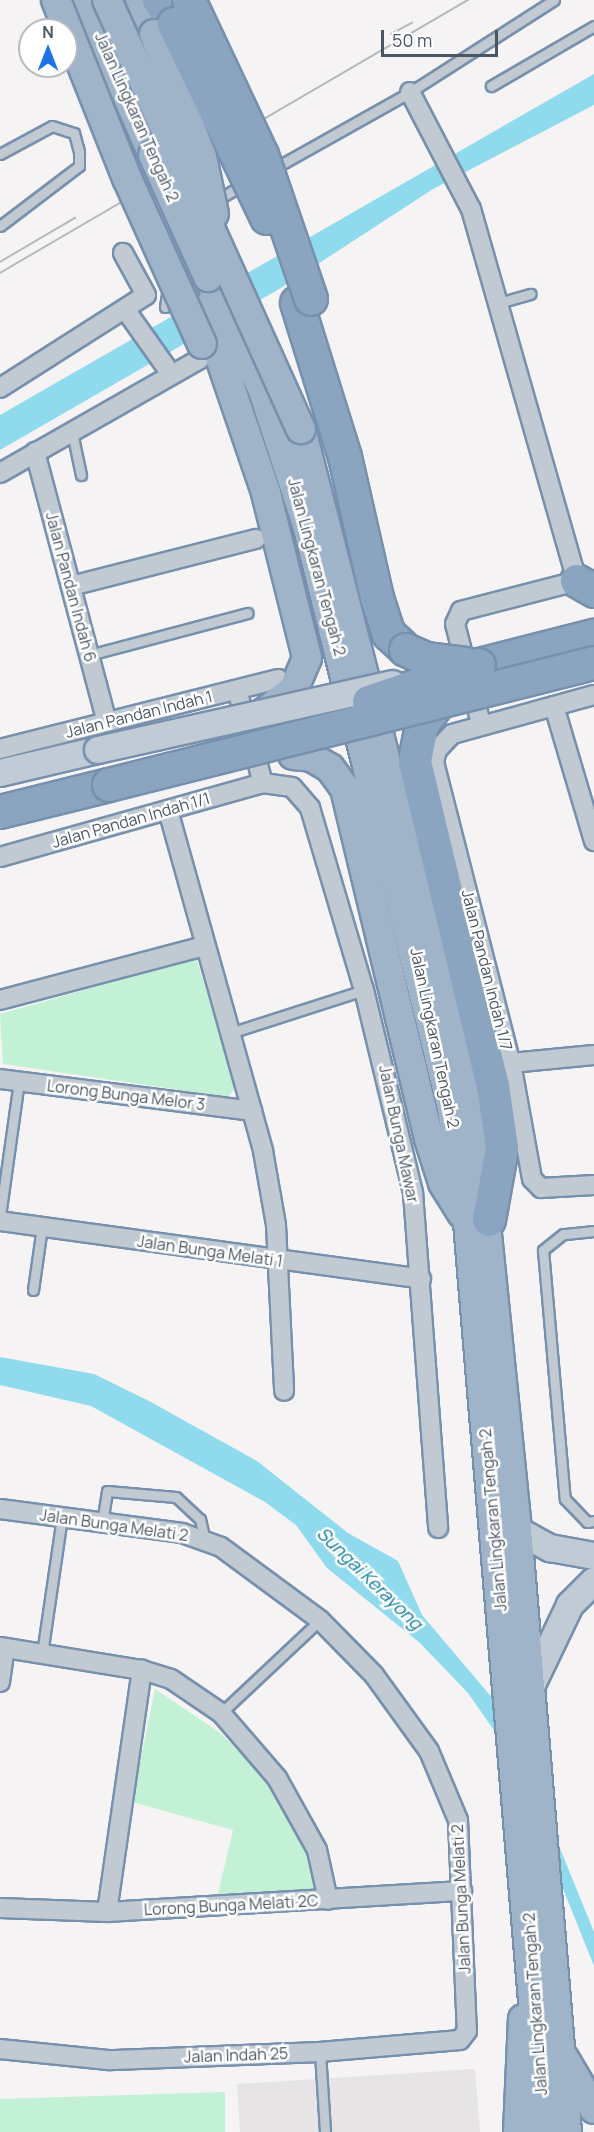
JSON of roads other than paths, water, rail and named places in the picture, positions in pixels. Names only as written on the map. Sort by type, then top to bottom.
[{"type":"highway","points":[[56,0],[127,178],[214,362],[266,493],[307,658],[294,688],[265,712]]},
{"type":"highway","name":"Jalan Lingkaran Tengah 2","points":[[85,0],[217,272],[301,429],[454,1016],[517,1530],[530,1689],[538,1907],[531,1954],[544,2132]]},
{"type":"highway","name":"Jalan Lingkaran Tengah 2","points":[[107,0],[262,388],[308,528],[433,1020],[479,1221],[499,1594],[538,1907],[561,2054],[567,2132]]},
{"type":"highway","points":[[140,0],[169,15],[262,155],[304,301],[343,424],[345,457],[377,598],[389,634],[406,650],[426,659],[479,665]]},
{"type":"highway","points":[[169,15],[202,157],[217,272],[212,334],[214,362]]},
{"type":"highway","points":[[0,790],[105,775],[325,732],[430,692],[479,665],[594,636]]},
{"type":"highway","points":[[0,812],[105,775],[387,698],[594,663]]},
{"type":"highway","points":[[293,755],[312,757],[330,768],[345,789],[357,823],[429,1139],[443,1183],[479,1221],[502,1148],[493,1086],[426,773],[416,745],[430,692]]},
{"type":"highway","points":[[518,2132],[518,2061],[531,1954]]},
{"type":"highway","points":[[561,2054],[594,2109]]},
{"type":"main road","points":[[0,828],[105,775],[265,712],[382,684],[430,692]]},
{"type":"main road","points":[[0,772],[105,775],[293,755],[325,732]]},
{"type":"main road","points":[[517,1530],[550,1548],[594,1556]]},
{"type":"main road","points":[[530,1689],[570,1605],[594,1581]]},
{"type":"street","points":[[410,92],[466,195],[495,304],[585,586],[461,611],[455,624],[482,724]]},
{"type":"street","points":[[0,388],[131,316],[146,295],[123,253]]},
{"type":"street","points":[[131,316],[168,369]]},
{"type":"street","points":[[0,473],[72,432],[168,369],[214,362]]},
{"type":"street","name":"Jalan Pandan Indah 6","points":[[36,452],[107,722]]},
{"type":"street","points":[[71,586],[256,539]]},
{"type":"street","name":"Jalan Pandan Indah 1","points":[[0,749],[279,679]]},
{"type":"street","points":[[237,690],[263,783]]},
{"type":"street","points":[[426,773],[443,740],[482,724],[594,695]]},
{"type":"street","points":[[555,706],[594,841]]},
{"type":"street","name":"Jalan Pandan Indah 1/7","points":[[426,773],[511,1063],[532,1179],[542,1188],[594,1185]]},
{"type":"street","name":"Jalan Pandan Indah 1/1","points":[[0,857],[263,783]]},
{"type":"street","name":"Jalan Bunga Mawar","points":[[263,783],[292,787],[310,808],[364,990],[413,1193],[438,1528]]},
{"type":"street","points":[[168,810],[252,1111],[271,1190],[279,1261],[284,1391]]},
{"type":"street","points":[[0,1000],[205,946]]},
{"type":"street","points":[[511,1063],[594,1055]]},
{"type":"street","name":"Lorong Bunga Melor 3","points":[[0,1079],[252,1111]]},
{"type":"street","name":"Jalan Bunga Melati 1","points":[[0,1221],[421,1279]]},
{"type":"street","name":"Jalan Bunga Melati 2","points":[[0,1509],[102,1522],[205,1540],[245,1560],[320,1620],[374,1675],[429,1751],[458,1820],[467,2031]]},
{"type":"street","points":[[0,1682],[2,1648],[141,1670],[171,1679],[221,1713],[277,1778],[317,1850],[328,1900]]},
{"type":"street","points":[[107,1912],[141,1670]]},
{"type":"street","name":"Lorong Bunga Melati 2C","points":[[0,1908],[107,1912],[462,1891]]},
{"type":"street","name":"Jalan Indah 25","points":[[0,2049],[108,2060],[320,2052],[460,2040],[467,2031]]},
{"type":"lane","points":[[165,307],[168,288],[146,237],[410,92],[554,0]]},
{"type":"lane","points":[[491,86],[594,26]]},
{"type":"lane","points":[[0,153],[52,126],[74,133],[79,152],[79,166],[0,226]]},
{"type":"lane","points":[[495,304],[531,294]]},
{"type":"lane","points":[[72,432],[81,476]]},
{"type":"lane","points":[[89,655],[248,613]]},
{"type":"lane","points":[[230,1033],[364,990]]},
{"type":"lane","points":[[0,1216],[19,1081]]},
{"type":"lane","points":[[33,1290],[42,1227]]},
{"type":"lane","points":[[594,1232],[562,1233],[543,1250],[565,1499],[588,1521],[594,1521]]},
{"type":"lane","points":[[102,1522],[107,1491],[176,1497],[200,1519],[205,1540]]},
{"type":"lane","points":[[42,1654],[62,1517]]},
{"type":"lane","points":[[221,1713],[320,1620]]},
{"type":"lane","points":[[320,2052],[325,2132]]},
{"type":"water","points":[[594,74],[594,105],[433,189],[281,288],[0,450],[0,415]]},
{"type":"water","name":"Sungai Kerayong","points":[[0,1357],[94,1374],[149,1401],[257,1461],[348,1533],[398,1561],[422,1615],[505,1713],[594,1932],[594,1966],[507,1749],[468,1693],[420,1643],[327,1568],[296,1525],[265,1502],[91,1406],[0,1385]]},
{"type":"tram line","points":[[0,273],[468,0]]},
{"type":"tram line","points":[[391,34],[412,23]]},
{"type":"tram line","points":[[0,262],[75,218]]}]
